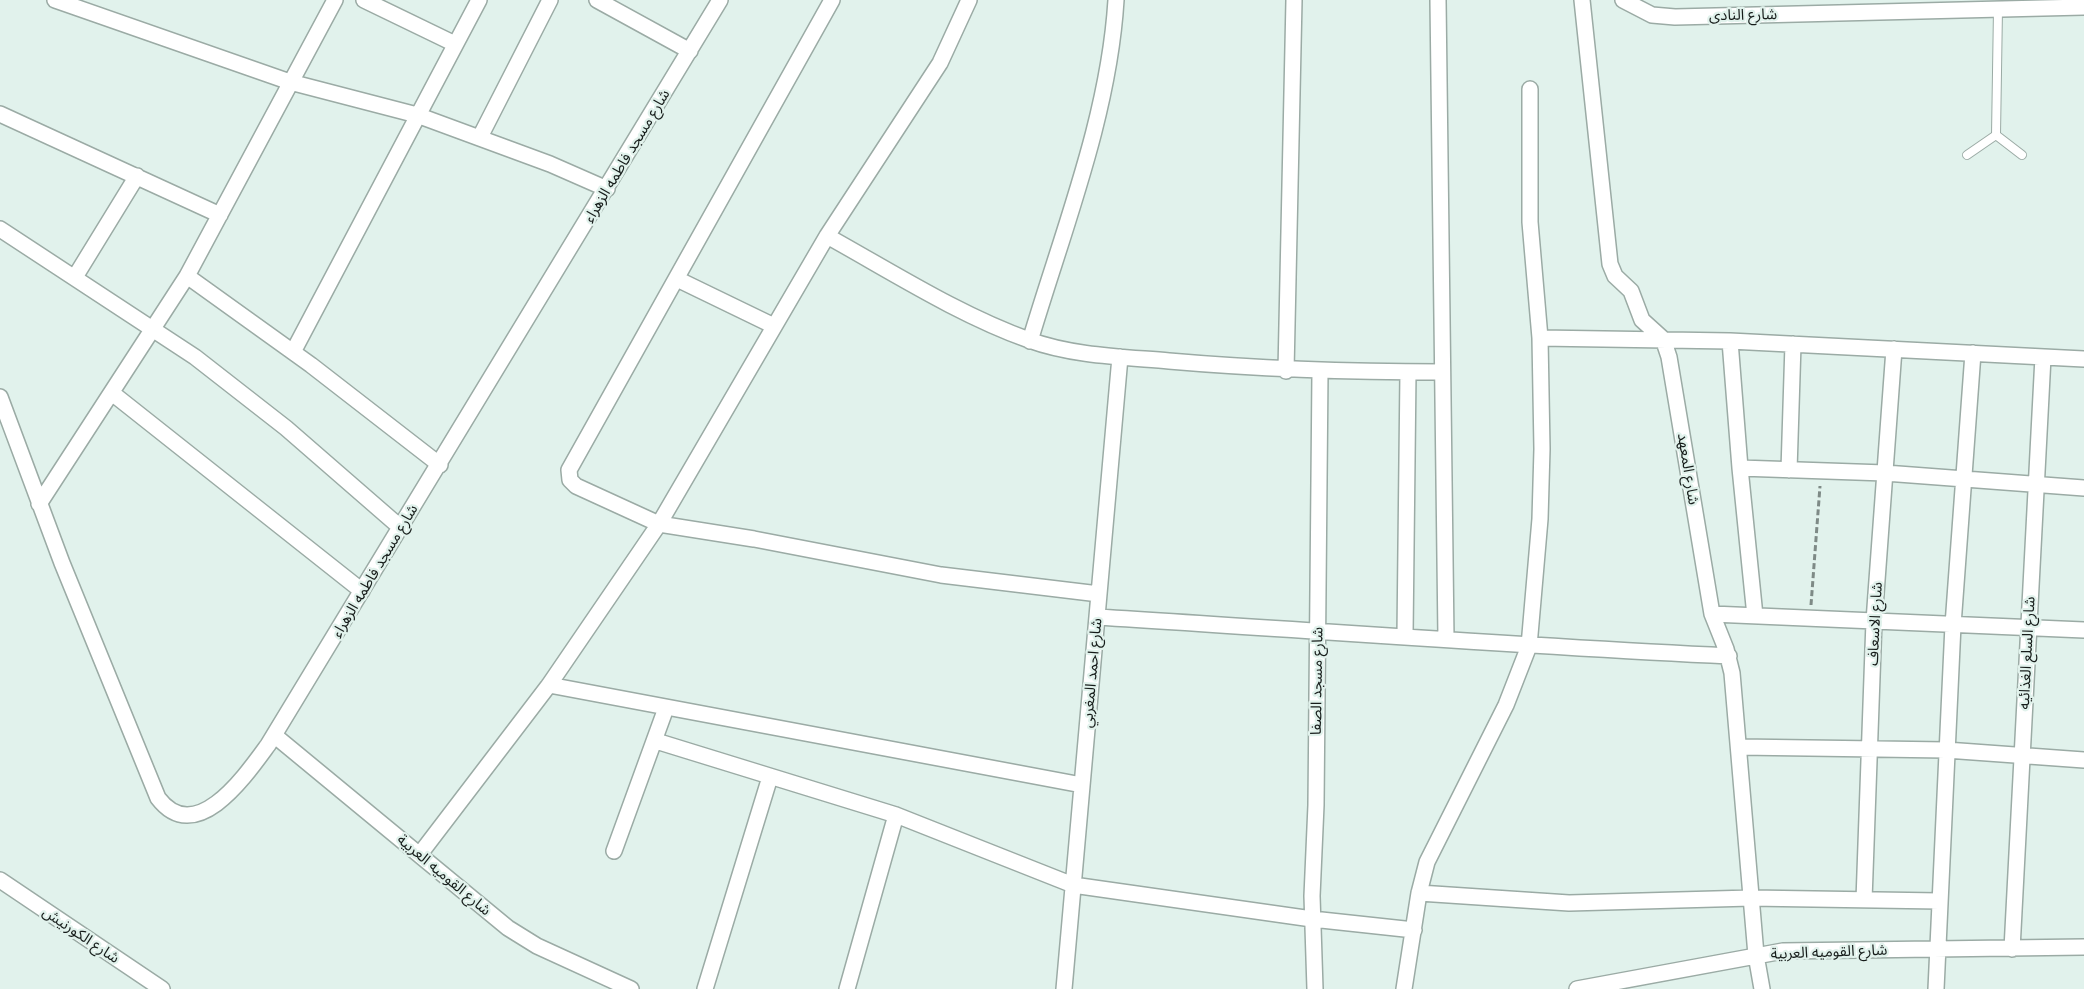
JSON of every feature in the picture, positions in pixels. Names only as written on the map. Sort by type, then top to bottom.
[{"type":"street","points":[[56,0],[290,82],[417,115],[480,137],[607,189]]},
{"type":"street","points":[[39,504],[187,276],[335,0]]},
{"type":"street","points":[[364,0],[455,44]]},
{"type":"street","points":[[293,352],[479,0]]},
{"type":"street","points":[[480,137],[550,0]]},
{"type":"street","points":[[597,0],[690,51]]},
{"type":"street","name":"شارع مسجد فاطمه الزهراء","points":[[0,397],[39,504],[163,804],[181,815],[204,813],[241,779],[274,735],[440,465],[720,0]]},
{"type":"street","points":[[832,0],[575,460],[569,476],[576,486],[659,524],[753,539],[941,575],[1099,594]]},
{"type":"street","points":[[420,854],[549,685],[659,524],[827,236],[940,63],[969,0]]},
{"type":"street","points":[[1030,341],[1102,103],[1111,54],[1116,0]]},
{"type":"street","points":[[1286,371],[1294,0]]},
{"type":"street","points":[[1438,0],[1446,638]]},
{"type":"street","points":[[1582,0],[1610,264],[1616,276],[1631,291],[1642,320],[1663,339]]},
{"type":"street","name":"شارع النادى","points":[[1623,0],[1652,15],[1675,17],[2084,7]]},
{"type":"street","points":[[1404,989],[1419,893],[1427,862],[1506,705],[1529,646],[1540,519],[1540,338],[1530,222],[1530,89]]},
{"type":"street","points":[[0,114],[220,215]]},
{"type":"street","points":[[75,277],[137,176]]},
{"type":"street","points":[[0,229],[154,328],[277,420],[401,528]]},
{"type":"street","points":[[827,236],[957,307],[1030,341],[1119,357],[1286,371],[1442,372]]},
{"type":"street","points":[[187,276],[293,352],[440,465]]},
{"type":"street","points":[[677,279],[774,326]]},
{"type":"street","points":[[1540,338],[1730,341],[2084,359]]},
{"type":"street","name":"شارع المعهد","points":[[1663,339],[1669,357],[1712,614],[1729,656],[1740,747],[1756,955],[1762,989]]},
{"type":"street","points":[[1730,341],[1755,616]]},
{"type":"street","points":[[1789,470],[1793,344]]},
{"type":"street","name":"شارع الاسعاف","points":[[1864,900],[1874,621],[1894,349]]},
{"type":"street","points":[[1936,989],[1936,949],[1953,625],[1973,353]]},
{"type":"street","name":"شارع احمد المغربي","points":[[1064,989],[1119,357]]},
{"type":"street","name":"شارع السلع الغذائيه","points":[[2012,949],[2043,357]]},
{"type":"street","name":"شارع مسجد الصفا","points":[[1315,989],[1312,919],[1320,372]]},
{"type":"street","points":[[1405,635],[1407,372]]},
{"type":"street","points":[[112,393],[362,591]]},
{"type":"street","points":[[1740,468],[1885,473],[2084,488]]},
{"type":"street","points":[[1712,614],[2084,630]]},
{"type":"street","points":[[1097,616],[1405,635],[1529,646],[1729,656]]},
{"type":"street","points":[[549,685],[1082,785]]},
{"type":"street","points":[[614,851],[656,741],[666,708]]},
{"type":"street","name":"شارع القوميه العربية","points":[[274,735],[516,933],[549,952],[631,989]]},
{"type":"street","points":[[656,741],[896,815],[1073,885],[1312,919],[1414,930]]},
{"type":"street","points":[[1740,747],[1946,750],[2084,760]]},
{"type":"street","points":[[705,989],[770,777]]},
{"type":"street","points":[[847,989],[896,815]]},
{"type":"street","name":"شارع الكورنيش","points":[[0,880],[162,989]]},
{"type":"street","points":[[1419,893],[1569,903],[1751,898],[1939,901]]},
{"type":"street","name":"شارع القوميه العربية","points":[[1577,989],[1640,980],[1783,951],[2084,947]]},
{"type":"lane","points":[[1996,135],[1998,9]]},
{"type":"lane","points":[[1967,155],[1996,135]]},
{"type":"lane","points":[[1996,135],[2022,155]]},
{"type":"path","points":[[1810,618],[1821,471]]}]
